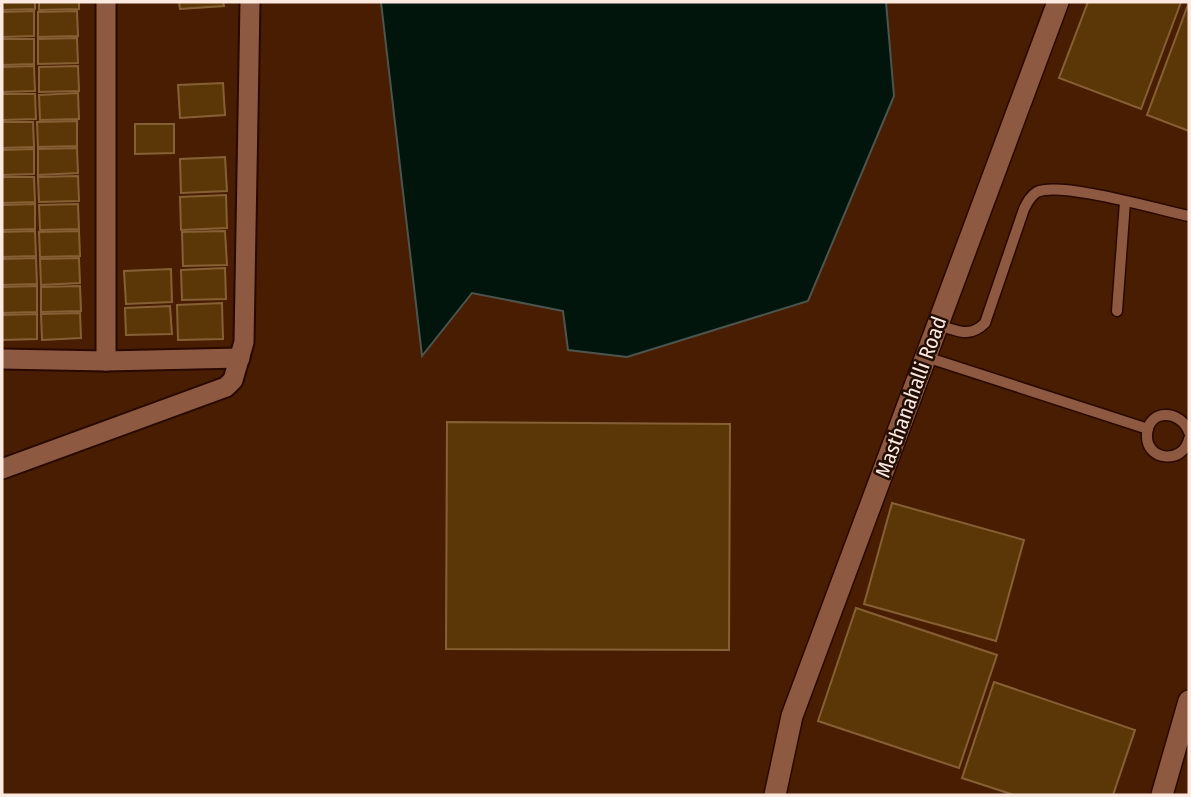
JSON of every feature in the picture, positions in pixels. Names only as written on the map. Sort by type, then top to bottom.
[{"type":"street","points":[[106,2],[106,361]]},
{"type":"street","points":[[2,469],[226,387],[233,380],[244,342],[250,2]]},
{"type":"street","name":"Masthanahalli Road","points":[[775,795],[792,716],[1058,2]]},
{"type":"street","points":[[2,359],[106,361],[240,358]]},
{"type":"street","points":[[1162,795],[1189,701]]},
{"type":"lane","points":[[938,324],[965,333],[977,331],[985,323],[1024,209],[1029,199],[1037,192],[1068,190],[1189,216]]},
{"type":"lane","points":[[1117,312],[1125,202]]},
{"type":"lane","points":[[926,356],[1148,429]]},
{"type":"lane","points":[[1189,432],[1182,419],[1169,414],[1156,418],[1148,429],[1148,443],[1152,450],[1164,457],[1171,457],[1184,450],[1189,439]]},
{"type":"shaded area","points":[[381,2],[886,2],[894,96],[808,301],[627,357],[568,350],[563,311],[472,293],[422,356]]},
{"type":"building","points":[[2,2],[35,2],[35,9],[2,10]]},
{"type":"building","points":[[39,2],[79,2],[79,9],[39,10]]},
{"type":"building","points":[[179,2],[223,2],[224,6],[180,9]]},
{"type":"building","points":[[1088,2],[1181,2],[1141,109],[1059,78]]},
{"type":"building","points":[[1189,2],[1189,131],[1147,115]]},
{"type":"building","points":[[34,11],[34,36],[2,37],[2,12]]},
{"type":"building","points":[[77,11],[78,36],[38,37],[38,12]]},
{"type":"building","points":[[77,38],[78,63],[38,64],[38,39]]},
{"type":"building","points":[[2,39],[34,39],[34,64],[2,65]]},
{"type":"building","points":[[34,66],[35,91],[2,92],[2,67]]},
{"type":"building","points":[[78,66],[79,91],[39,92],[39,67]]},
{"type":"building","points":[[223,83],[225,115],[180,118],[178,85]]},
{"type":"building","points":[[78,93],[79,119],[40,120],[39,95]]},
{"type":"building","points":[[2,94],[35,94],[36,119],[2,120]]},
{"type":"building","points":[[77,121],[77,146],[38,147],[37,122]]},
{"type":"building","points":[[2,122],[33,122],[34,147],[2,148]]},
{"type":"building","points":[[135,124],[174,124],[174,153],[135,154]]},
{"type":"building","points":[[77,148],[78,173],[38,175],[38,149]]},
{"type":"building","points":[[34,149],[34,174],[2,175],[2,150]]},
{"type":"building","points":[[225,157],[227,191],[181,193],[180,159]]},
{"type":"building","points":[[78,176],[79,201],[39,202],[38,177]]},
{"type":"building","points":[[2,177],[34,177],[35,202],[2,203]]},
{"type":"building","points":[[226,195],[227,228],[181,230],[180,197]]},
{"type":"building","points":[[35,204],[35,229],[2,230],[2,205]]},
{"type":"building","points":[[78,204],[79,229],[40,230],[39,205]]},
{"type":"building","points":[[35,231],[36,256],[2,257],[2,232]]},
{"type":"building","points":[[79,231],[80,256],[40,257],[39,232]]},
{"type":"building","points":[[225,231],[227,265],[183,266],[182,232]]},
{"type":"building","points":[[36,258],[37,284],[2,285],[2,259]]},
{"type":"building","points":[[79,258],[80,283],[41,285],[40,259]]},
{"type":"building","points":[[225,268],[226,299],[182,300],[181,270]]},
{"type":"building","points":[[171,269],[172,302],[126,304],[124,271]]},
{"type":"building","points":[[37,286],[37,312],[2,313],[2,287]]},
{"type":"building","points":[[80,286],[81,311],[41,312],[41,287]]},
{"type":"building","points":[[222,303],[223,339],[178,340],[177,305]]},
{"type":"building","points":[[170,306],[172,334],[126,335],[125,308]]},
{"type":"building","points":[[80,313],[81,338],[42,340],[41,314]]},
{"type":"building","points":[[37,314],[37,339],[2,340],[2,315]]},
{"type":"building","points":[[447,422],[730,424],[729,650],[446,649]]},
{"type":"building","points":[[892,503],[1024,540],[996,641],[864,604]]},
{"type":"building","points":[[856,608],[997,655],[959,768],[818,721]]},
{"type":"building","points":[[994,682],[1135,730],[1113,795],[1014,795],[962,778]]}]
